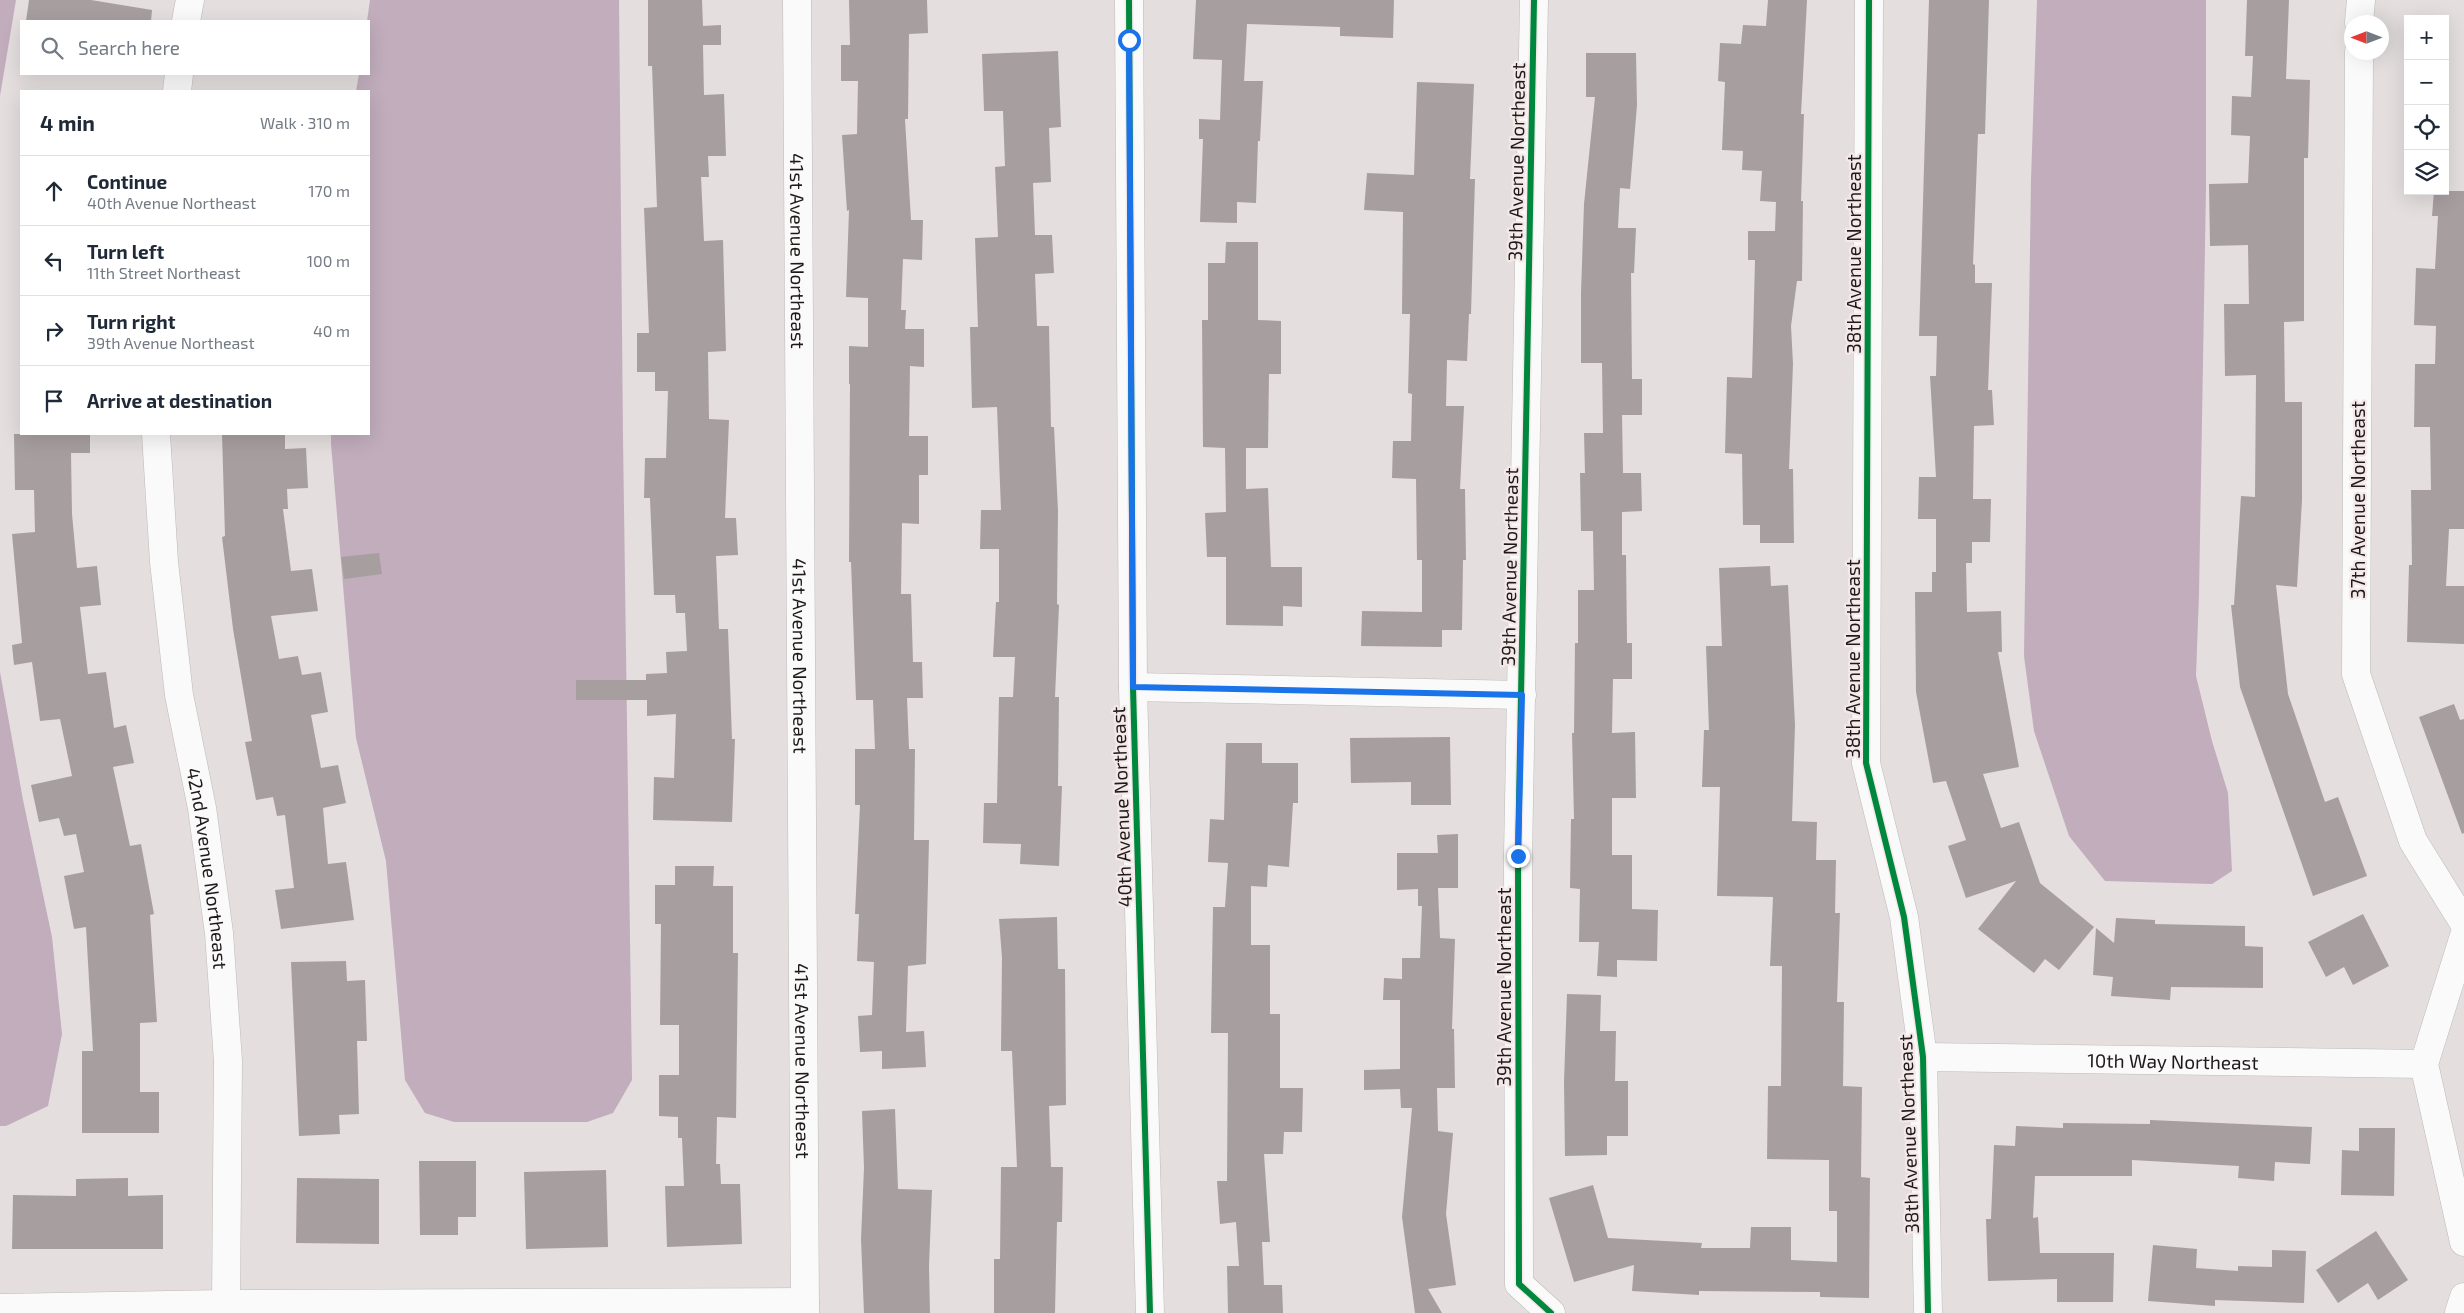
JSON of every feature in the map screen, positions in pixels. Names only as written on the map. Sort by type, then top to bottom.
[{"type":"street","points":[[186,20],[190,0]]},
{"type":"street","name":"41st Avenue Northeast","points":[[797,0],[805,1308]]},
{"type":"street","name":"40th Avenue Northeast","points":[[1128,0],[1133,687],[1150,1313]]},
{"type":"street","name":"39th Avenue Northeast","points":[[1534,0],[1518,856],[1520,1284],[1552,1313]]},
{"type":"street","name":"38th Avenue Northeast","points":[[1869,0],[1866,763],[1904,917],[1923,1058],[1928,1313]]},
{"type":"street","points":[[2360,15],[2361,0]]},
{"type":"street","name":"37th Avenue Northeast","points":[[2359,60],[2356,674],[2413,841],[2464,923]]},
{"type":"street","points":[[177,90],[179,75]]},
{"type":"street","name":"42nd Avenue Northeast","points":[[156,435],[164,562],[179,695],[202,808],[219,933],[228,1061],[226,1304]]},
{"type":"street","points":[[1133,687],[1522,695]]},
{"type":"street","points":[[2464,936],[2424,1064],[2464,1242]]},
{"type":"street","name":"10th Way Northeast","points":[[1923,1058],[2424,1064]]},
{"type":"street","points":[[2459,1313],[2464,1296]]},
{"type":"street","points":[[0,1308],[226,1304],[805,1308]]},
{"type":"shaded area","points":[[0,0],[16,0],[0,96]]},
{"type":"shaded area","points":[[370,0],[619,0],[632,1080],[613,1113],[587,1122],[454,1122],[425,1113],[405,1080],[386,861],[356,738],[331,444],[331,435],[370,435],[370,90],[356,90],[359,75],[370,75],[370,20],[367,20]]},
{"type":"shaded area","points":[[2037,0],[2206,0],[2206,187],[2196,676],[2212,741],[2228,793],[2232,871],[2212,884],[2105,881],[2069,836],[2034,731],[2024,656],[2031,180]]},
{"type":"shaded area","points":[[0,672],[23,800],[52,937],[62,1034],[48,1106],[6,1126],[0,1126]]},
{"type":"building","points":[[29,0],[91,0],[152,10],[151,20],[26,20]]},
{"type":"building","points":[[648,0],[702,0],[703,26],[721,25],[721,45],[703,45],[704,95],[724,94],[726,156],[708,156],[709,177],[701,177],[704,241],[723,240],[726,351],[708,352],[709,419],[729,420],[725,518],[736,518],[738,555],[716,556],[719,629],[728,629],[732,739],[735,739],[732,822],[653,820],[654,777],[674,778],[676,714],[647,716],[647,700],[576,700],[576,680],[646,680],[646,674],[667,673],[666,652],[687,651],[685,613],[676,613],[675,595],[654,595],[650,498],[644,498],[645,458],[666,458],[668,391],[655,391],[655,372],[637,372],[637,333],[649,333],[644,208],[657,207],[652,66],[648,66]]},
{"type":"building","points":[[849,0],[927,0],[928,33],[909,34],[908,119],[905,119],[911,220],[923,220],[922,260],[903,259],[901,310],[906,310],[905,329],[924,329],[924,367],[910,366],[909,436],[928,436],[928,475],[919,475],[919,524],[902,523],[901,594],[911,594],[913,662],[922,662],[923,698],[907,698],[909,749],[915,749],[914,840],[929,840],[926,964],[908,966],[906,1032],[924,1031],[926,1067],[882,1069],[882,1051],[860,1052],[858,1016],[872,1015],[874,962],[857,961],[859,914],[855,914],[860,805],[855,805],[855,749],[875,749],[873,700],[856,700],[851,562],[849,562],[849,346],[868,347],[868,298],[846,297],[849,210],[847,211],[842,135],[857,134],[858,81],[841,81],[841,45],[850,45]]},
{"type":"building","points":[[1196,0],[1394,0],[1393,38],[1340,36],[1340,27],[1247,24],[1244,81],[1263,81],[1260,141],[1258,141],[1256,203],[1237,202],[1237,223],[1200,222],[1203,139],[1199,139],[1199,119],[1220,120],[1222,60],[1193,59]]},
{"type":"building","points":[[1768,0],[1807,0],[1801,114],[1804,114],[1801,201],[1803,201],[1802,281],[1797,281],[1791,326],[1793,364],[1789,469],[1793,469],[1794,543],[1760,543],[1760,525],[1743,525],[1742,454],[1725,453],[1727,377],[1752,378],[1755,260],[1748,260],[1748,231],[1775,231],[1776,202],[1760,201],[1762,171],[1742,170],[1743,151],[1722,150],[1725,82],[1718,81],[1720,43],[1741,44],[1743,25],[1766,26]]},
{"type":"building","points":[[1929,0],[1989,0],[1985,134],[1978,134],[1973,264],[1975,265],[1975,283],[1992,283],[1988,390],[1992,390],[1994,425],[1974,426],[1973,499],[1991,499],[1990,542],[1972,542],[1972,563],[1966,563],[1967,612],[2001,611],[2002,652],[1998,652],[2019,767],[1983,774],[2001,828],[2019,822],[2040,883],[2094,927],[2059,970],[2045,959],[2034,973],[1978,929],[2016,881],[1966,898],[1948,846],[1966,840],[1946,781],[1933,783],[1916,692],[1915,592],[1932,592],[1932,572],[1936,572],[1936,519],[1918,519],[1919,477],[1936,477],[1930,376],[1936,376],[1937,336],[1919,336]]},
{"type":"building","points":[[2247,0],[2289,0],[2286,79],[2310,80],[2308,158],[2304,158],[2304,321],[2284,322],[2285,402],[2302,402],[2302,500],[2297,587],[2276,585],[2288,694],[2325,802],[2338,797],[2367,876],[2313,896],[2240,687],[2231,605],[2234,605],[2241,496],[2255,497],[2256,375],[2225,376],[2224,304],[2249,304],[2248,245],[2210,246],[2209,184],[2248,183],[2250,136],[2231,135],[2232,96],[2251,97],[2253,56],[2245,56]]},
{"type":"building","points":[[1058,51],[1061,127],[1049,128],[1051,182],[1033,183],[1035,235],[1052,235],[1054,273],[1035,274],[1037,326],[1049,326],[1051,427],[1054,427],[1058,511],[1057,604],[1059,605],[1055,697],[1059,697],[1058,786],[1062,786],[1059,866],[1020,864],[1021,844],[983,843],[984,803],[997,803],[999,697],[1013,697],[1015,657],[993,657],[996,602],[999,602],[999,549],[980,549],[981,510],[1001,510],[997,407],[972,408],[970,327],[978,327],[975,238],[998,237],[995,167],[1005,166],[1003,111],[984,111],[982,54]]},
{"type":"building","points":[[1586,53],[1636,53],[1637,105],[1630,189],[1620,188],[1618,228],[1636,228],[1634,273],[1631,273],[1632,379],[1642,379],[1642,415],[1622,415],[1623,473],[1641,473],[1642,511],[1622,512],[1622,555],[1626,555],[1627,643],[1632,643],[1632,679],[1613,679],[1612,733],[1635,732],[1636,798],[1612,798],[1612,855],[1632,855],[1632,909],[1658,910],[1657,961],[1617,960],[1617,977],[1597,976],[1599,942],[1579,942],[1580,889],[1570,888],[1571,819],[1574,819],[1572,733],[1574,733],[1575,643],[1578,643],[1578,590],[1594,590],[1593,531],[1581,531],[1580,473],[1585,473],[1584,433],[1603,433],[1602,363],[1581,363],[1584,204],[1595,97],[1586,97]]},
{"type":"building","points":[[1417,82],[1474,84],[1470,179],[1475,179],[1471,314],[1469,314],[1467,361],[1447,360],[1446,406],[1464,406],[1460,489],[1465,489],[1466,560],[1463,560],[1462,630],[1442,630],[1442,647],[1361,646],[1362,611],[1422,612],[1422,560],[1417,560],[1416,479],[1392,478],[1393,441],[1411,441],[1412,394],[1408,393],[1410,314],[1402,314],[1403,212],[1364,210],[1367,173],[1414,175]]},
{"type":"building","points":[[2449,191],[2464,191],[2464,529],[2449,529],[2446,586],[2464,586],[2464,644],[2407,642],[2409,565],[2412,565],[2411,490],[2431,490],[2430,427],[2414,427],[2415,364],[2435,364],[2436,326],[2414,325],[2416,268],[2435,269],[2438,216],[2432,216],[2434,195],[2449,195]]},
{"type":"building","points":[[1226,242],[1258,242],[1258,320],[1281,321],[1281,374],[1269,374],[1268,448],[1246,448],[1246,489],[1268,488],[1271,567],[1302,567],[1302,607],[1283,606],[1283,626],[1226,625],[1226,557],[1207,557],[1205,513],[1226,512],[1225,448],[1203,447],[1202,320],[1208,320],[1208,263],[1225,263]]},
{"type":"building","points":[[14,434],[90,435],[90,453],[71,453],[72,514],[77,568],[97,566],[101,605],[80,607],[88,674],[106,672],[114,728],[126,725],[134,763],[113,767],[130,846],[141,844],[154,914],[150,915],[157,1022],[140,1023],[140,1092],[159,1092],[159,1133],[82,1133],[82,1051],[93,1051],[86,927],[74,929],[64,876],[84,872],[76,834],[64,836],[59,818],[39,822],[31,785],[72,776],[60,719],[40,721],[32,662],[14,665],[12,645],[22,643],[12,534],[35,532],[34,490],[15,490]]},
{"type":"building","points":[[222,435],[285,435],[285,449],[306,448],[308,488],[287,489],[288,509],[283,509],[291,571],[312,569],[318,611],[271,616],[279,659],[298,656],[302,675],[321,672],[328,712],[311,715],[321,768],[338,765],[346,803],[323,808],[328,864],[346,862],[354,920],[281,929],[275,890],[294,888],[285,815],[277,816],[273,797],[256,800],[245,742],[252,741],[233,629],[222,537],[225,536]]},
{"type":"building","points":[[379,553],[382,574],[344,579],[341,557]]},
{"type":"building","points":[[1770,566],[1771,586],[1788,585],[1795,725],[1792,821],[1817,822],[1816,860],[1836,860],[1835,913],[1840,913],[1837,1002],[1844,1002],[1843,1086],[1862,1087],[1861,1177],[1870,1178],[1869,1298],[1820,1297],[1820,1292],[1699,1291],[1699,1295],[1632,1291],[1634,1265],[1574,1282],[1549,1198],[1593,1185],[1608,1238],[1702,1243],[1701,1248],[1750,1248],[1751,1227],[1791,1227],[1791,1260],[1837,1262],[1837,1211],[1829,1211],[1829,1160],[1767,1159],[1768,1086],[1781,1086],[1782,966],[1770,966],[1773,897],[1717,896],[1720,787],[1702,787],[1704,730],[1709,730],[1706,646],[1722,646],[1719,568]]},
{"type":"building","points":[[2454,704],[2460,720],[2464,719],[2464,833],[2462,834],[2419,717]]},
{"type":"building","points":[[1450,737],[1451,805],[1411,805],[1411,782],[1351,783],[1350,738]]},
{"type":"building","points":[[1226,743],[1262,743],[1262,763],[1298,763],[1298,803],[1293,803],[1289,867],[1268,865],[1267,887],[1251,886],[1251,945],[1270,945],[1270,1014],[1280,1014],[1280,1088],[1303,1088],[1302,1132],[1284,1132],[1283,1154],[1264,1154],[1270,1242],[1262,1242],[1264,1285],[1282,1285],[1283,1313],[1228,1313],[1227,1266],[1239,1266],[1236,1222],[1220,1224],[1217,1181],[1227,1181],[1228,1033],[1211,1033],[1213,907],[1225,907],[1228,863],[1208,862],[1210,819],[1224,820]]},
{"type":"building","points":[[1458,834],[1458,888],[1438,888],[1440,938],[1455,939],[1452,1029],[1454,1029],[1455,1088],[1437,1088],[1438,1131],[1453,1133],[1446,1214],[1456,1285],[1428,1289],[1442,1313],[1415,1313],[1402,1217],[1412,1108],[1401,1108],[1400,1089],[1364,1090],[1364,1070],[1400,1069],[1400,1000],[1383,1000],[1384,978],[1402,979],[1402,958],[1420,958],[1422,906],[1418,906],[1418,889],[1397,890],[1397,853],[1438,853],[1437,835]]},
{"type":"building","points":[[675,866],[714,866],[713,886],[733,886],[733,953],[738,953],[736,1118],[717,1117],[716,1164],[720,1164],[721,1184],[740,1184],[742,1244],[667,1247],[665,1186],[684,1186],[682,1138],[678,1138],[678,1117],[659,1116],[659,1075],[679,1075],[679,1025],[660,1025],[661,924],[655,924],[655,885],[675,885]]},
{"type":"building","points":[[2363,914],[2389,966],[2353,985],[2344,967],[2326,977],[2308,942]]},
{"type":"building","points":[[1057,917],[1058,969],[1065,969],[1066,1105],[1049,1106],[1051,1167],[1063,1167],[1062,1222],[1057,1222],[1055,1313],[994,1313],[994,1259],[1000,1259],[1001,1167],[1017,1167],[1012,1051],[1001,1051],[1002,958],[999,919]]},
{"type":"building","points":[[2116,918],[2155,920],[2155,924],[2245,926],[2245,946],[2263,947],[2263,988],[2171,987],[2170,1000],[2111,996],[2113,977],[2093,975],[2096,928],[2114,943]]},
{"type":"building","points":[[346,961],[347,981],[365,980],[367,1041],[357,1041],[359,1114],[339,1115],[340,1134],[299,1136],[291,962]]},
{"type":"building","points":[[1567,994],[1601,995],[1600,1031],[1616,1031],[1615,1081],[1628,1081],[1628,1136],[1607,1136],[1607,1155],[1565,1156],[1564,1082]]},
{"type":"building","points":[[895,1109],[898,1189],[932,1190],[929,1266],[930,1313],[864,1313],[861,1239],[864,1168],[862,1111]]},
{"type":"building","points":[[2150,1120],[2312,1127],[2310,1164],[2275,1162],[2274,1181],[2238,1178],[2239,1166],[2132,1160],[2132,1176],[2035,1176],[2033,1218],[2038,1217],[2040,1253],[2114,1253],[2113,1302],[2057,1302],[2057,1279],[1988,1281],[1986,1219],[1991,1219],[1994,1145],[2015,1146],[2016,1126],[2063,1128],[2063,1123],[2150,1124]]},
{"type":"building","points":[[2359,1128],[2395,1128],[2394,1196],[2341,1195],[2342,1150],[2359,1151]]},
{"type":"building","points":[[419,1161],[476,1161],[476,1217],[458,1217],[458,1235],[420,1235]]},
{"type":"building","points":[[606,1170],[608,1247],[526,1249],[524,1172]]},
{"type":"building","points":[[128,1178],[128,1196],[163,1195],[163,1249],[12,1249],[13,1195],[76,1196],[76,1179]]},
{"type":"building","points":[[297,1178],[379,1179],[379,1244],[296,1243]]},
{"type":"building","points":[[2376,1231],[2408,1280],[2378,1300],[2368,1283],[2338,1303],[2316,1270]]},
{"type":"building","points":[[2153,1245],[2197,1249],[2196,1268],[2238,1271],[2238,1266],[2272,1267],[2272,1250],[2306,1251],[2304,1303],[2215,1300],[2215,1306],[2148,1301]]},
{"type":"cycle path","points":[[1129,0],[1133,687],[1150,1313]]},
{"type":"cycle path","points":[[1534,0],[1518,856],[1519,1284],[1551,1313]]},
{"type":"cycle path","points":[[1869,0],[1866,763],[1904,917],[1923,1057],[1928,1313]]},
{"type":"route","points":[[1129,40],[1133,687],[1522,695],[1518,856]]}]
